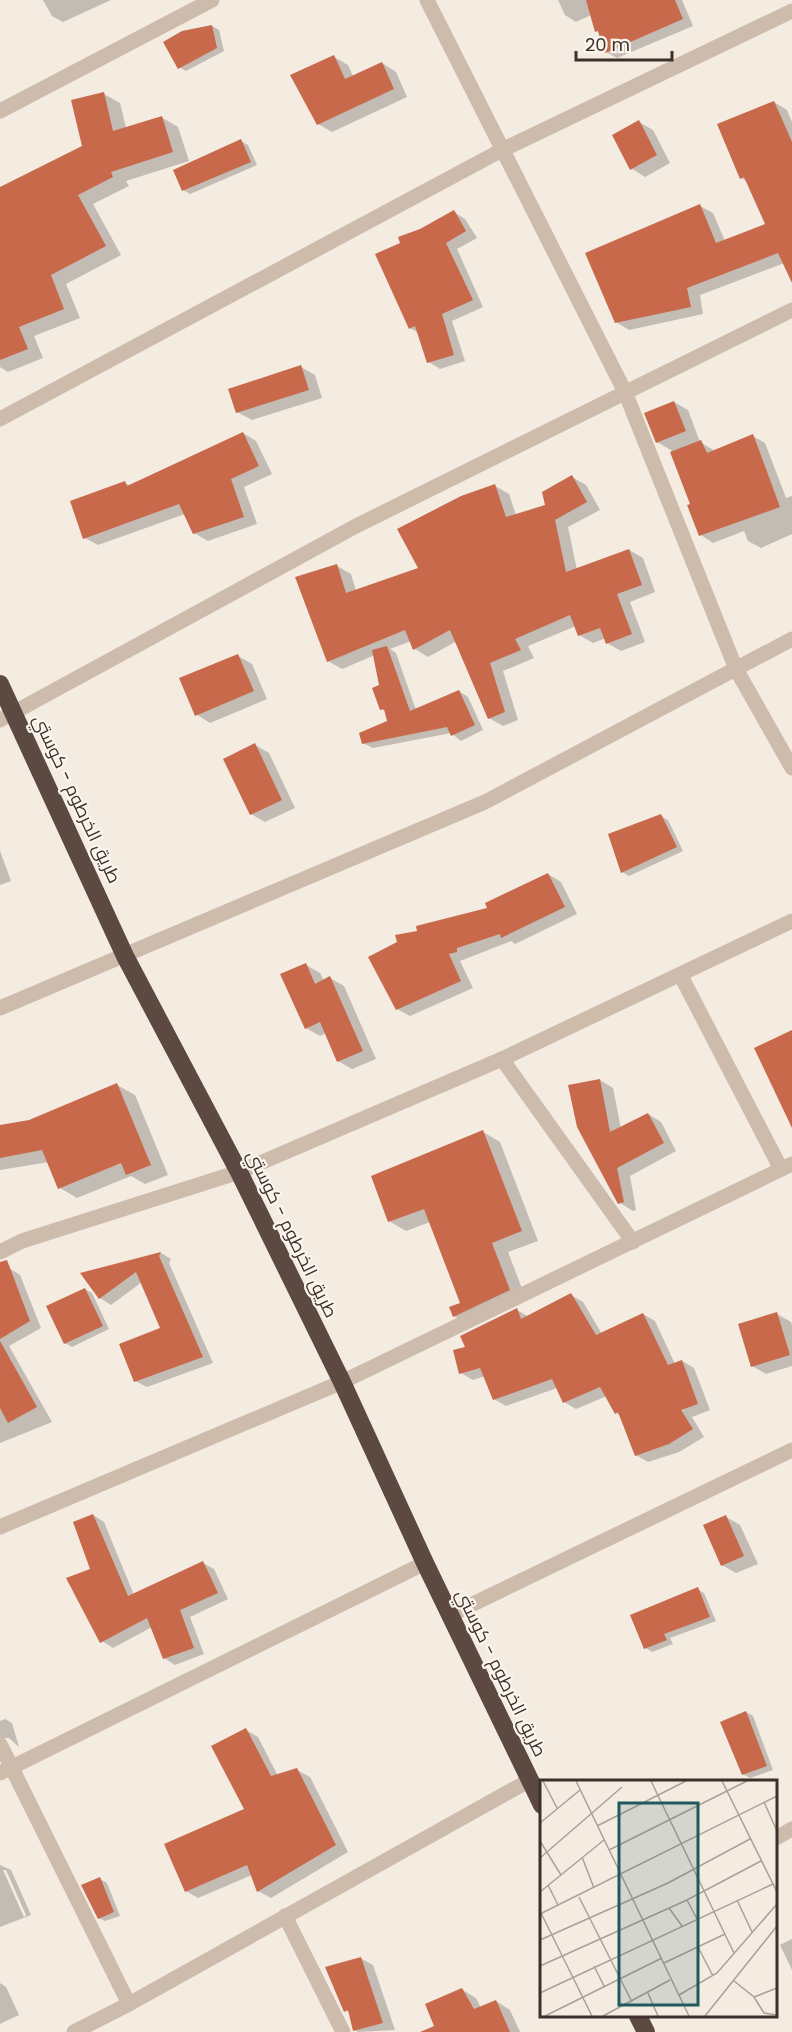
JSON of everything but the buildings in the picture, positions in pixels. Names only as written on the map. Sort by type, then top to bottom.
[{"type":"highway","name":"طريق الخرطوم - كوستي","points":[[0,684],[7,716],[125,956],[239,1172],[342,1382],[425,1563],[540,1801]]},
{"type":"highway","points":[[638,2017],[645,2032]]},
{"type":"street","points":[[0,111],[212,0]]},
{"type":"street","points":[[427,0],[625,392],[736,669],[792,768]]},
{"type":"street","points":[[0,419],[502,150],[792,11]]},
{"type":"street","points":[[7,716],[356,526],[792,310]]},
{"type":"street","points":[[0,1008],[485,802],[792,639]]},
{"type":"street","points":[[0,1252],[22,1241],[239,1172],[502,1059],[681,976],[792,921]]},
{"type":"street","points":[[0,1527],[342,1382],[786,1167],[681,976]]},
{"type":"street","points":[[502,1059],[633,1242]]},
{"type":"street","points":[[450,1614],[792,1450]]},
{"type":"street","points":[[6,1770],[425,1563]]},
{"type":"street","points":[[0,1744],[6,1770],[129,2004]]},
{"type":"street","points":[[74,2032],[129,2004],[530,1780]]},
{"type":"street","points":[[777,1837],[792,1829]]},
{"type":"street","points":[[285,1916],[343,2032]]}]
